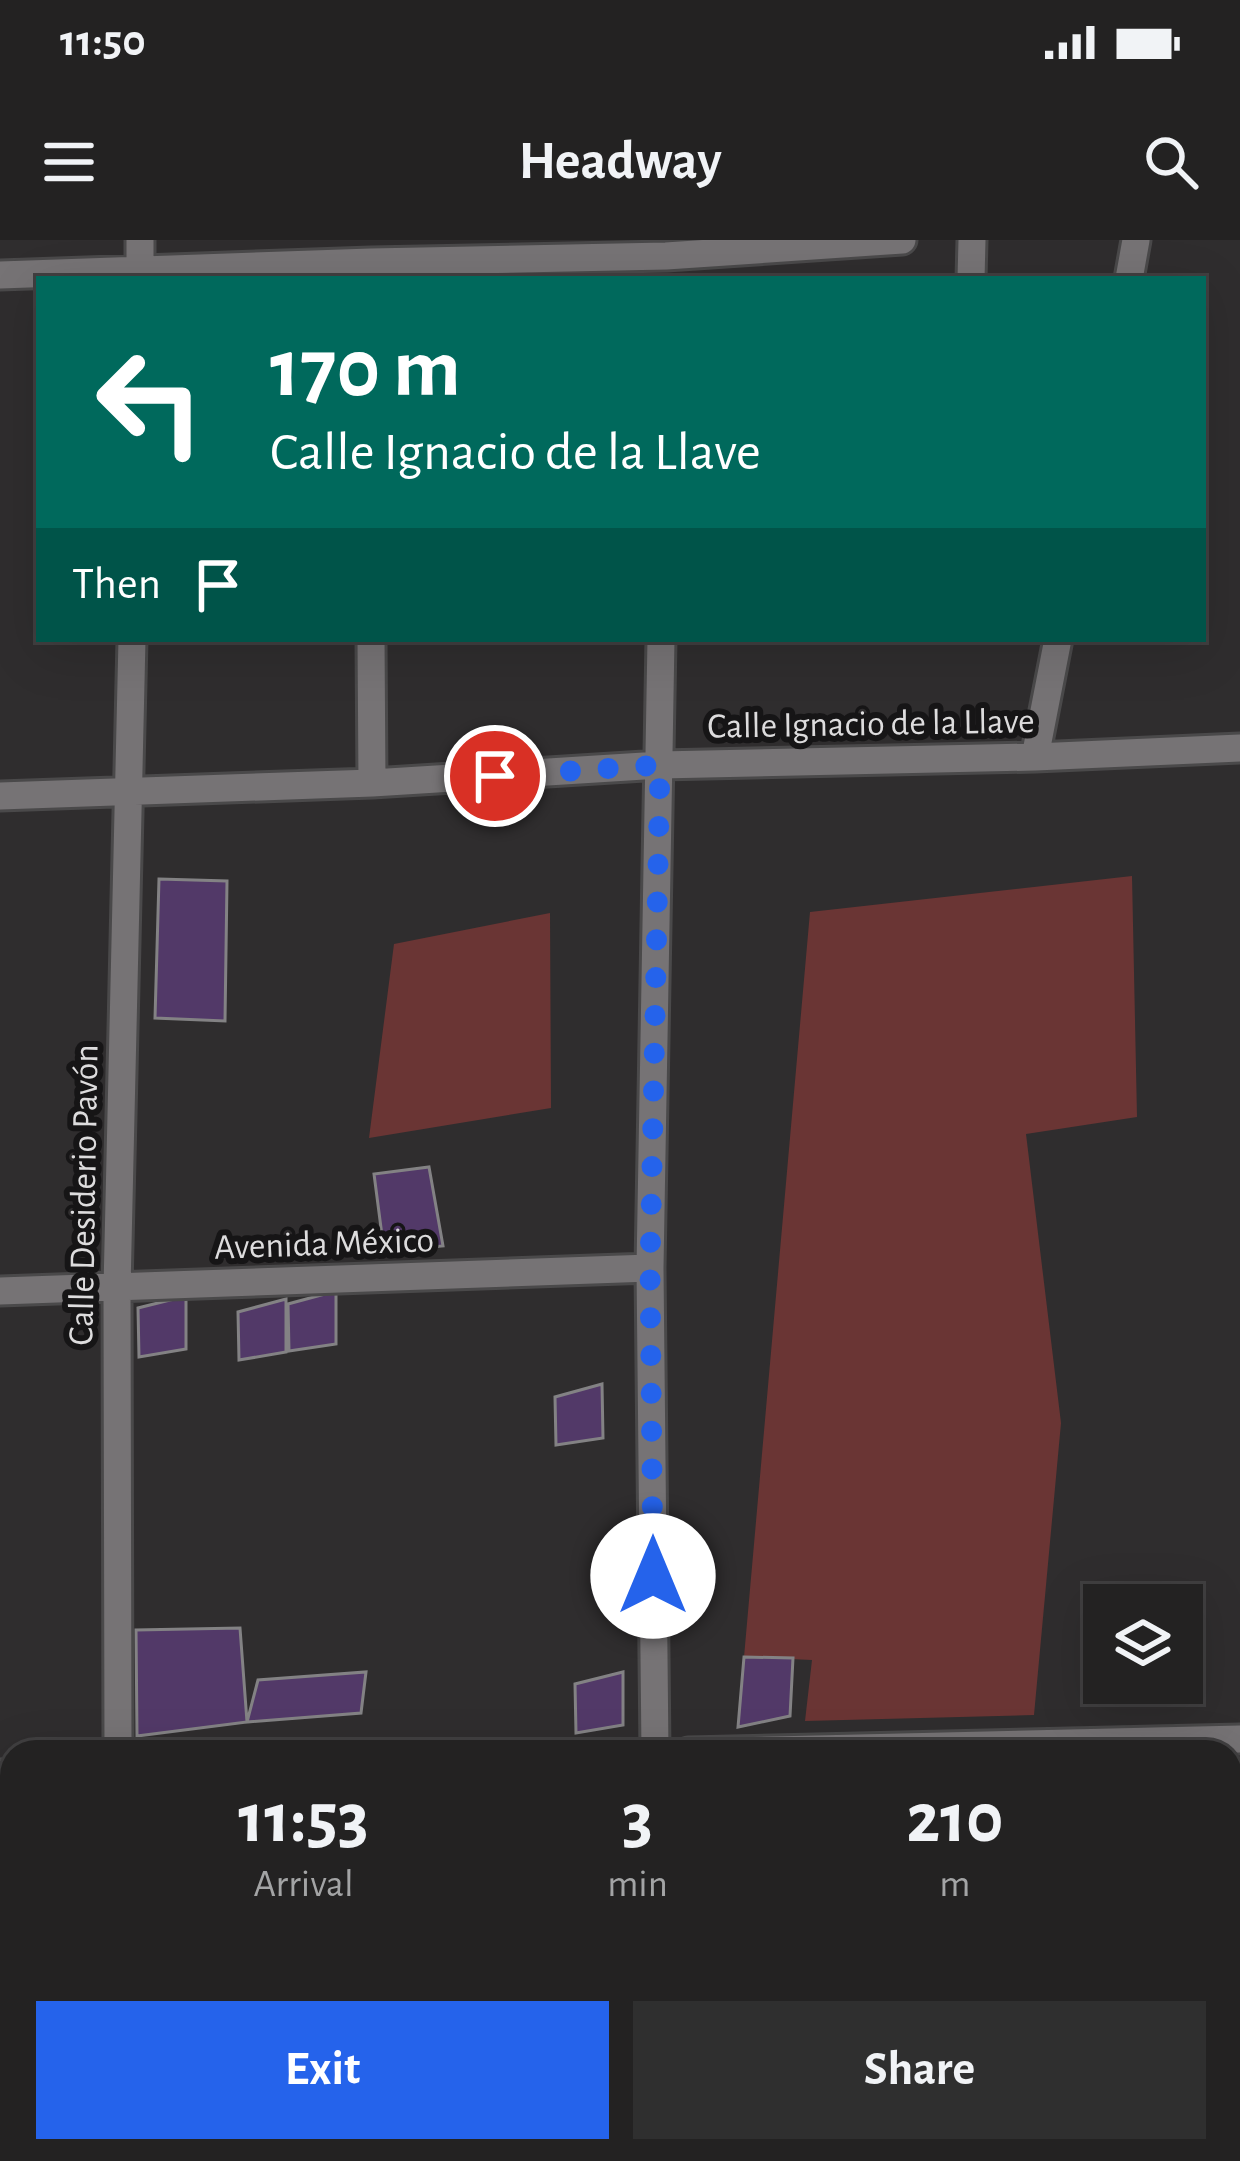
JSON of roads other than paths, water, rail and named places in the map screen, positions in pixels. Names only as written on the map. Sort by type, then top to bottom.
[{"type":"street","points":[[140,240],[140,275]]},
{"type":"street","points":[[0,275],[140,275],[372,260],[666,258],[902,240]]},
{"type":"street","points":[[971,276],[972,240]]},
{"type":"street","points":[[1130,276],[1136,240]]},
{"type":"street","name":"Calle Desiderio Pavón","points":[[118,1740],[117,1288],[132,642]]},
{"type":"street","points":[[371,642],[372,783]]},
{"type":"street","points":[[655,1740],[650,1268],[661,642]]},
{"type":"street","points":[[1035,757],[1057,642]]},
{"type":"street","name":"Calle Ignacio de la Llave","points":[[0,796],[372,783],[660,765],[1240,748]]},
{"type":"street","name":"Avenida México","points":[[0,1291],[650,1268]]},
{"type":"street","points":[[1161,1740],[1240,1738]]}]
